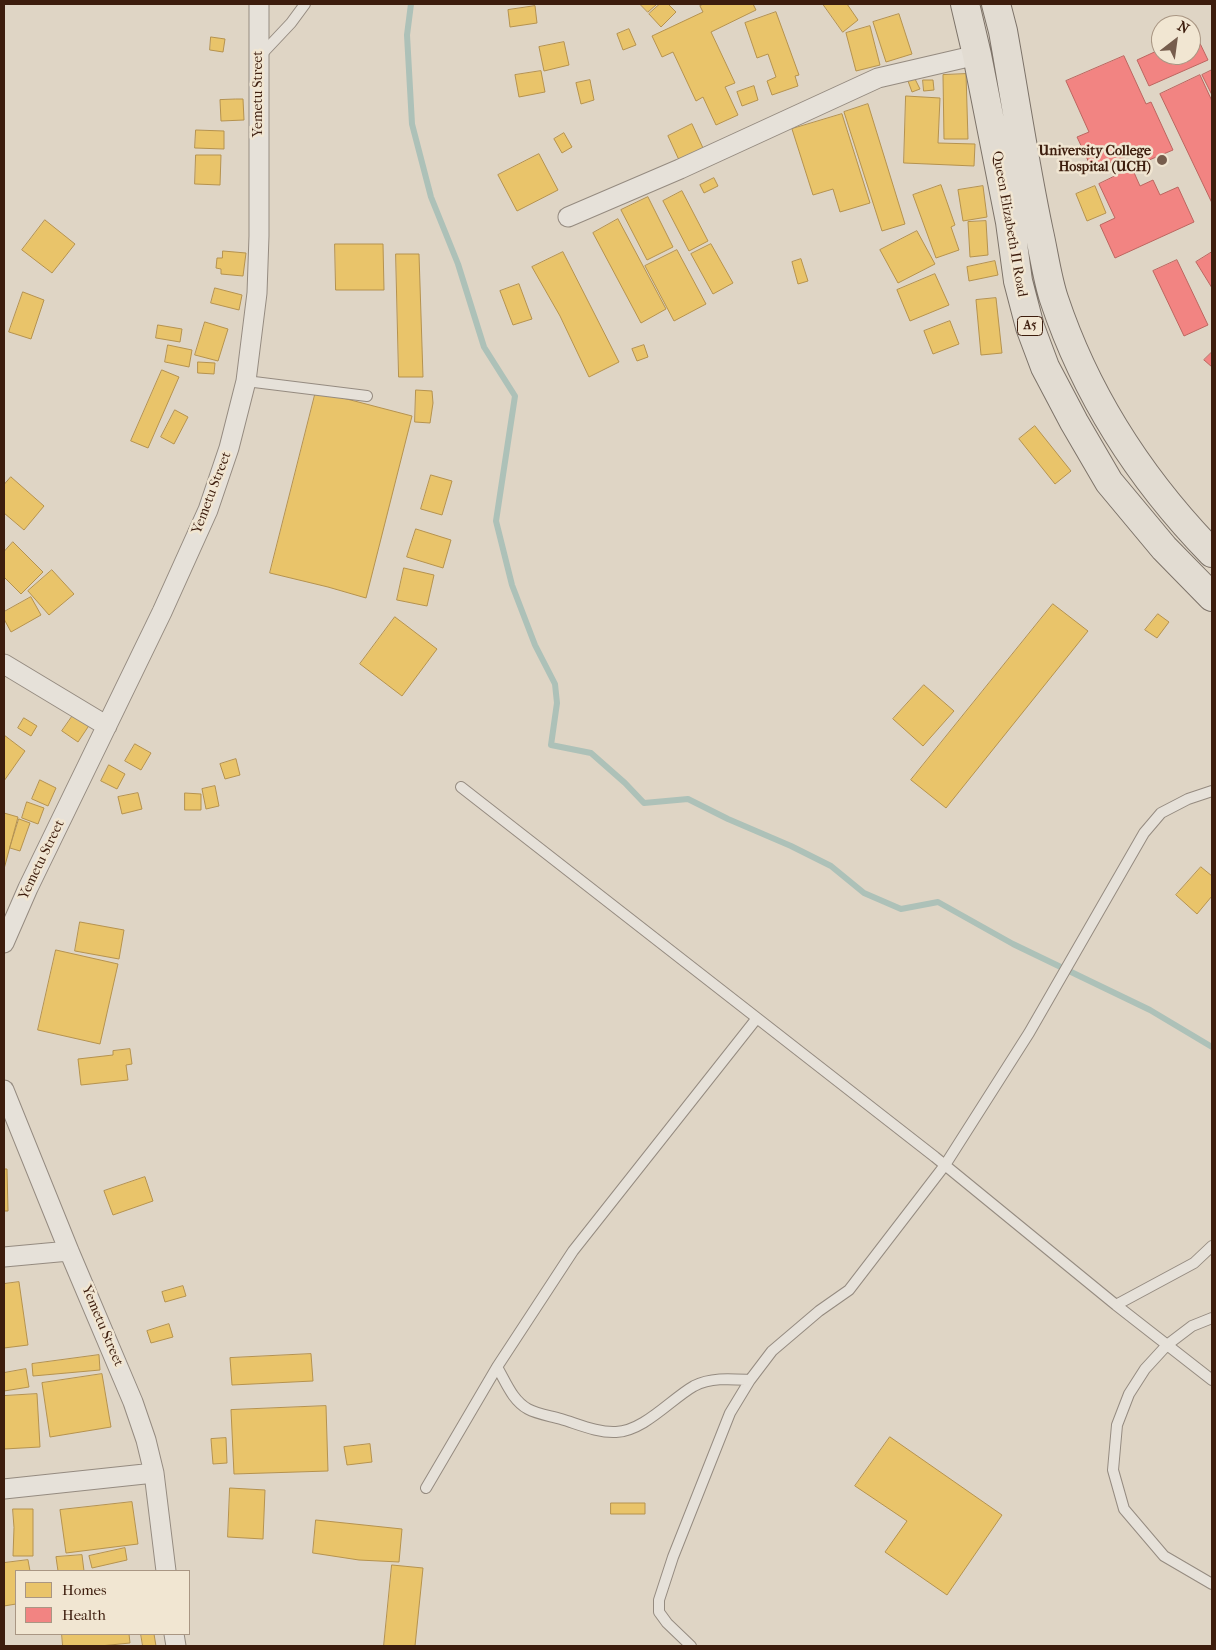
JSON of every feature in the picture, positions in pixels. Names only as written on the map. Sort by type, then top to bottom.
[{"type":"highway","name":"Queen Elizabeth II Road","points":[[965,4],[978,55],[1010,222],[1018,281],[1030,326],[1045,367],[1074,422],[1110,482],[1164,548],[1212,597]]},
{"type":"highway","name":"Queen Elizabeth II Road","points":[[996,4],[1003,31],[1035,214],[1053,297],[1071,345],[1086,380],[1136,462],[1188,528],[1212,553]]},
{"type":"street","name":"Yemetu Street","points":[[4,943],[28,888],[162,612],[208,510],[229,448],[246,381],[257,293],[259,4]]},
{"type":"street","points":[[568,217],[680,169],[878,78],[978,55]]},
{"type":"street","points":[[4,664],[107,726]]},
{"type":"street","name":"Yemetu Street","points":[[4,1090],[133,1402],[146,1440],[154,1473],[166,1570]]},
{"type":"street","points":[[4,1257],[69,1251]]},
{"type":"street","points":[[4,1489],[154,1473]]},
{"type":"lane","points":[[258,58],[291,23],[305,4]]},
{"type":"lane","points":[[246,381],[367,396]]},
{"type":"lane","points":[[461,787],[945,1165],[1116,1305],[1212,1380]]},
{"type":"lane","points":[[691,1646],[667,1623],[659,1612],[659,1600],[673,1557],[730,1413],[750,1380],[772,1351],[819,1311],[849,1290],[945,1165],[1029,1033],[1144,833],[1161,813],[1188,799],[1212,791]]},
{"type":"lane","points":[[426,1488],[497,1367],[573,1251],[757,1018]]},
{"type":"lane","points":[[1116,1305],[1194,1263],[1212,1246]]},
{"type":"lane","points":[[1212,1318],[1192,1326],[1167,1345],[1145,1369],[1129,1394],[1117,1425],[1113,1470],[1124,1509],[1164,1556],[1212,1584]]},
{"type":"lane","points":[[497,1367],[514,1398],[529,1409],[611,1432],[628,1429],[655,1415],[694,1386],[716,1380],[750,1380]]},
{"type":"building: Homes","points":[[640,4],[657,4],[648,12]]},
{"type":"building: Homes","points":[[660,4],[668,4],[676,12],[661,27],[649,14]]},
{"type":"building: Homes","points":[[704,4],[753,4],[756,10],[711,32],[735,83],[725,87],[738,115],[716,125],[703,97],[696,101],[673,52],[662,57],[652,36],[703,12],[700,6]]},
{"type":"building: Homes","points":[[823,4],[847,4],[858,20],[843,32]]},
{"type":"building: Homes","points":[[535,6],[537,23],[510,27],[508,10]]},
{"type":"building: Homes","points":[[776,12],[799,75],[795,76],[798,86],[772,95],[767,81],[776,77],[768,54],[757,58],[745,23]]},
{"type":"building: Homes","points":[[899,14],[912,54],[886,62],[873,22]]},
{"type":"building: Homes","points":[[870,26],[880,65],[856,71],[846,33]]},
{"type":"building: Homes","points":[[629,29],[636,45],[623,50],[617,34]]},
{"type":"building: Homes","points":[[211,37],[225,39],[223,52],[210,50]]},
{"type":"building: Homes","points":[[564,42],[569,65],[544,71],[539,47]]},
{"type":"building: Homes","points":[[541,71],[545,92],[519,97],[515,75]]},
{"type":"building: Homes","points":[[966,74],[968,139],[944,139],[943,75]]},
{"type":"building: Homes","points":[[915,79],[920,89],[912,92],[908,81]]},
{"type":"building: Homes","points":[[590,80],[594,100],[581,104],[576,83]]},
{"type":"building: Homes","points":[[923,80],[933,80],[934,90],[924,91]]},
{"type":"building: Homes","points":[[754,86],[758,100],[742,106],[737,92]]},
{"type":"building: Homes","points":[[906,96],[940,98],[938,143],[975,144],[974,166],[904,163]]},
{"type":"building: Homes","points":[[243,99],[244,120],[221,121],[220,100]]},
{"type":"building: Homes","points":[[868,104],[905,224],[882,231],[844,112]]},
{"type":"building: Homes","points":[[842,114],[870,203],[840,212],[833,189],[813,195],[792,129]]},
{"type":"building: Homes","points":[[692,124],[703,148],[679,160],[668,136]]},
{"type":"building: Homes","points":[[196,130],[224,131],[224,149],[195,148]]},
{"type":"building: Homes","points":[[564,133],[572,147],[562,153],[554,139]]},
{"type":"building: Homes","points":[[539,154],[558,190],[517,211],[498,175]]},
{"type":"building: Homes","points":[[196,155],[221,155],[220,185],[195,184]]},
{"type":"building: Homes","points":[[714,178],[718,186],[704,193],[700,185]]},
{"type":"building: Homes","points":[[941,185],[955,225],[951,227],[959,250],[936,258],[913,195]]},
{"type":"building: Homes","points":[[983,186],[987,217],[963,221],[958,190]]},
{"type":"building: Homes","points":[[1095,186],[1106,213],[1087,221],[1076,194]]},
{"type":"building: Homes","points":[[682,191],[708,241],[689,251],[663,201]]},
{"type":"building: Homes","points":[[648,197],[673,247],[647,260],[621,210]]},
{"type":"building: Homes","points":[[618,219],[666,309],[641,323],[593,233]]},
{"type":"building: Homes","points":[[45,220],[75,244],[52,273],[22,250]]},
{"type":"building: Homes","points":[[986,221],[988,255],[970,257],[968,222]]},
{"type":"building: Homes","points":[[917,231],[935,264],[898,283],[880,250]]},
{"type":"building: Homes","points":[[335,244],[383,244],[384,290],[336,290]]},
{"type":"building: Homes","points":[[711,244],[733,283],[713,294],[691,254]]},
{"type":"building: Homes","points":[[677,250],[706,304],[674,321],[645,266]]},
{"type":"building: Homes","points":[[223,251],[246,253],[243,276],[221,274],[221,269],[216,268],[217,258],[222,258]]},
{"type":"building: Homes","points":[[563,252],[619,362],[589,377],[560,316],[532,267]]},
{"type":"building: Homes","points":[[396,254],[419,254],[423,377],[399,377]]},
{"type":"building: Homes","points":[[801,259],[808,281],[798,284],[792,262]]},
{"type":"building: Homes","points":[[995,261],[998,275],[969,281],[967,267]]},
{"type":"building: Homes","points":[[935,274],[949,305],[910,321],[897,290]]},
{"type":"building: Homes","points":[[519,284],[532,319],[513,325],[500,291]]},
{"type":"building: Homes","points":[[215,288],[242,295],[239,310],[211,303]]},
{"type":"building: Homes","points":[[23,292],[44,300],[31,339],[9,332]]},
{"type":"building: Homes","points":[[996,298],[1002,353],[981,355],[976,300]]},
{"type":"building: Homes","points":[[950,321],[959,344],[933,354],[924,331]]},
{"type":"building: Homes","points":[[205,322],[228,329],[218,361],[195,355]]},
{"type":"building: Homes","points":[[158,325],[182,329],[180,342],[156,338]]},
{"type":"building: Homes","points":[[168,345],[192,350],[189,367],[165,362]]},
{"type":"building: Homes","points":[[644,345],[648,357],[637,361],[632,349]]},
{"type":"building: Homes","points":[[198,362],[215,363],[214,374],[198,373]]},
{"type":"building: Homes","points":[[162,370],[179,377],[148,448],[131,441]]},
{"type":"building: Homes","points":[[416,390],[432,391],[433,403],[430,423],[415,422]]},
{"type":"building: Homes","points":[[316,391],[412,416],[366,598],[270,573]]},
{"type":"building: Homes","points":[[175,410],[188,417],[174,444],[161,437]]},
{"type":"building: Homes","points":[[1035,426],[1071,471],[1055,484],[1019,439]]},
{"type":"building: Homes","points":[[431,475],[452,481],[442,515],[421,509]]},
{"type":"building: Homes","points":[[11,477],[44,506],[24,530],[4,513],[4,485]]},
{"type":"building: Homes","points":[[416,529],[451,540],[443,568],[407,557]]},
{"type":"building: Homes","points":[[13,542],[43,572],[21,594],[4,577],[4,552]]},
{"type":"building: Homes","points":[[404,568],[434,575],[427,606],[397,600]]},
{"type":"building: Homes","points":[[52,570],[74,594],[49,615],[28,591]]},
{"type":"building: Homes","points":[[31,597],[41,615],[11,632],[4,619],[4,612]]},
{"type":"building: Homes","points":[[1053,604],[1088,631],[946,808],[911,780]]},
{"type":"building: Homes","points":[[1158,614],[1169,622],[1157,638],[1145,630]]},
{"type":"building: Homes","points":[[395,617],[437,649],[402,696],[360,664]]},
{"type":"building: Homes","points":[[924,685],[954,711],[923,746],[893,719]]},
{"type":"building: Homes","points":[[76,711],[92,721],[78,742],[62,731]]},
{"type":"building: Homes","points":[[24,718],[37,726],[31,736],[18,728]]},
{"type":"building: Homes","points":[[4,735],[25,751],[4,781]]},
{"type":"building: Homes","points":[[135,744],[151,753],[141,770],[125,761]]},
{"type":"building: Homes","points":[[236,759],[240,775],[225,779],[220,764]]},
{"type":"building: Homes","points":[[109,765],[125,774],[117,789],[101,781]]},
{"type":"building: Homes","points":[[40,780],[56,788],[48,806],[32,799]]},
{"type":"building: Homes","points":[[215,786],[219,806],[206,809],[202,789]]},
{"type":"building: Homes","points":[[138,793],[142,809],[122,814],[118,797]]},
{"type":"building: Homes","points":[[185,793],[201,794],[201,810],[185,810]]},
{"type":"building: Homes","points":[[27,802],[44,808],[38,824],[22,818]]},
{"type":"building: Homes","points":[[4,813],[18,817],[4,869]]},
{"type":"building: Homes","points":[[19,819],[30,823],[20,851],[10,848]]},
{"type":"building: Homes","points":[[1201,867],[1212,876],[1212,896],[1197,914],[1176,895]]},
{"type":"building: Homes","points":[[80,922],[124,930],[119,959],[75,951]]},
{"type":"building: Homes","points":[[56,950],[118,964],[100,1044],[38,1030]]},
{"type":"building: Homes","points":[[130,1049],[132,1064],[126,1065],[128,1080],[81,1085],[78,1059],[113,1055],[113,1051]]},
{"type":"building: Homes","points":[[4,1169],[7,1169],[8,1211],[4,1211]]},
{"type":"building: Homes","points":[[145,1177],[153,1201],[113,1215],[104,1191]]},
{"type":"building: Homes","points":[[19,1282],[28,1345],[4,1348],[4,1284]]},
{"type":"building: Homes","points":[[183,1286],[186,1296],[165,1302],[162,1292]]},
{"type":"building: Homes","points":[[169,1324],[173,1337],[151,1343],[147,1331]]},
{"type":"building: Homes","points":[[311,1354],[313,1381],[232,1385],[230,1358]]},
{"type":"building: Homes","points":[[99,1355],[100,1370],[33,1376],[32,1364]]},
{"type":"building: Homes","points":[[26,1369],[29,1387],[4,1391],[4,1373]]},
{"type":"building: Homes","points":[[102,1374],[111,1427],[50,1437],[42,1383]]},
{"type":"building: Homes","points":[[37,1394],[40,1447],[4,1449],[4,1396]]},
{"type":"building: Homes","points":[[326,1406],[328,1471],[234,1474],[231,1410]]},
{"type":"building: Homes","points":[[890,1437],[1002,1515],[947,1595],[885,1552],[907,1521],[855,1486]]},
{"type":"building: Homes","points":[[226,1438],[227,1463],[213,1464],[211,1439]]},
{"type":"building: Homes","points":[[370,1444],[372,1462],[347,1465],[344,1447]]},
{"type":"building: Homes","points":[[230,1488],[265,1490],[263,1539],[228,1537]]},
{"type":"building: Homes","points":[[132,1502],[138,1544],[66,1553],[60,1510]]},
{"type":"building: Homes","points":[[611,1503],[645,1503],[645,1514],[611,1514]]},
{"type":"building: Homes","points":[[13,1509],[33,1509],[33,1556],[13,1556]]},
{"type":"building: Homes","points":[[316,1520],[402,1529],[399,1562],[359,1560],[313,1553]]},
{"type":"building: Homes","points":[[125,1548],[127,1560],[92,1568],[89,1556]]},
{"type":"building: Homes","points":[[82,1555],[84,1570],[58,1570],[56,1557]]},
{"type":"building: Homes","points":[[28,1560],[30,1570],[15,1570],[15,1604],[4,1606],[4,1563]]},
{"type":"building: Homes","points":[[392,1565],[423,1568],[415,1646],[384,1646]]},
{"type":"building: Homes","points":[[62,1635],[129,1635],[130,1643],[100,1646],[63,1646]]},
{"type":"building: Homes","points":[[141,1635],[154,1635],[156,1646],[143,1646]]},
{"type":"building: Health","points":[[1201,45],[1208,60],[1201,63]]},
{"type":"building: Health","points":[[1151,54],[1151,65],[1197,65],[1149,86],[1137,60]]},
{"type":"building: Health","points":[[1124,56],[1146,104],[1151,102],[1173,150],[1142,163],[1137,153],[1092,169],[1077,137],[1089,132],[1066,81]]},
{"type":"building: Health","points":[[1212,70],[1212,95],[1202,75]]},
{"type":"building: Health","points":[[1200,75],[1212,101],[1212,203],[1160,94]]},
{"type":"building: Health","points":[[1132,168],[1140,186],[1153,180],[1160,195],[1178,187],[1194,222],[1115,258],[1100,225],[1115,218],[1099,184]]},
{"type":"building: Health","points":[[1212,252],[1212,288],[1196,262]]},
{"type":"building: Health","points":[[1177,260],[1208,325],[1184,336],[1153,271]]},
{"type":"building: Health","points":[[1212,352],[1212,367],[1204,360]]},
{"type":"waterway","points":[[411,4],[407,35],[412,124],[431,197],[458,264],[484,347],[515,396],[496,521],[512,585],[535,645],[555,684],[557,703],[551,745],[591,753],[625,783],[644,803],[688,799],[831,866],[864,893],[901,909],[938,902],[1013,944],[1150,1010],[1212,1047]]},
{"type":"place","name":"University College Hospital (UCH)","points":[[1162,160]]}]
